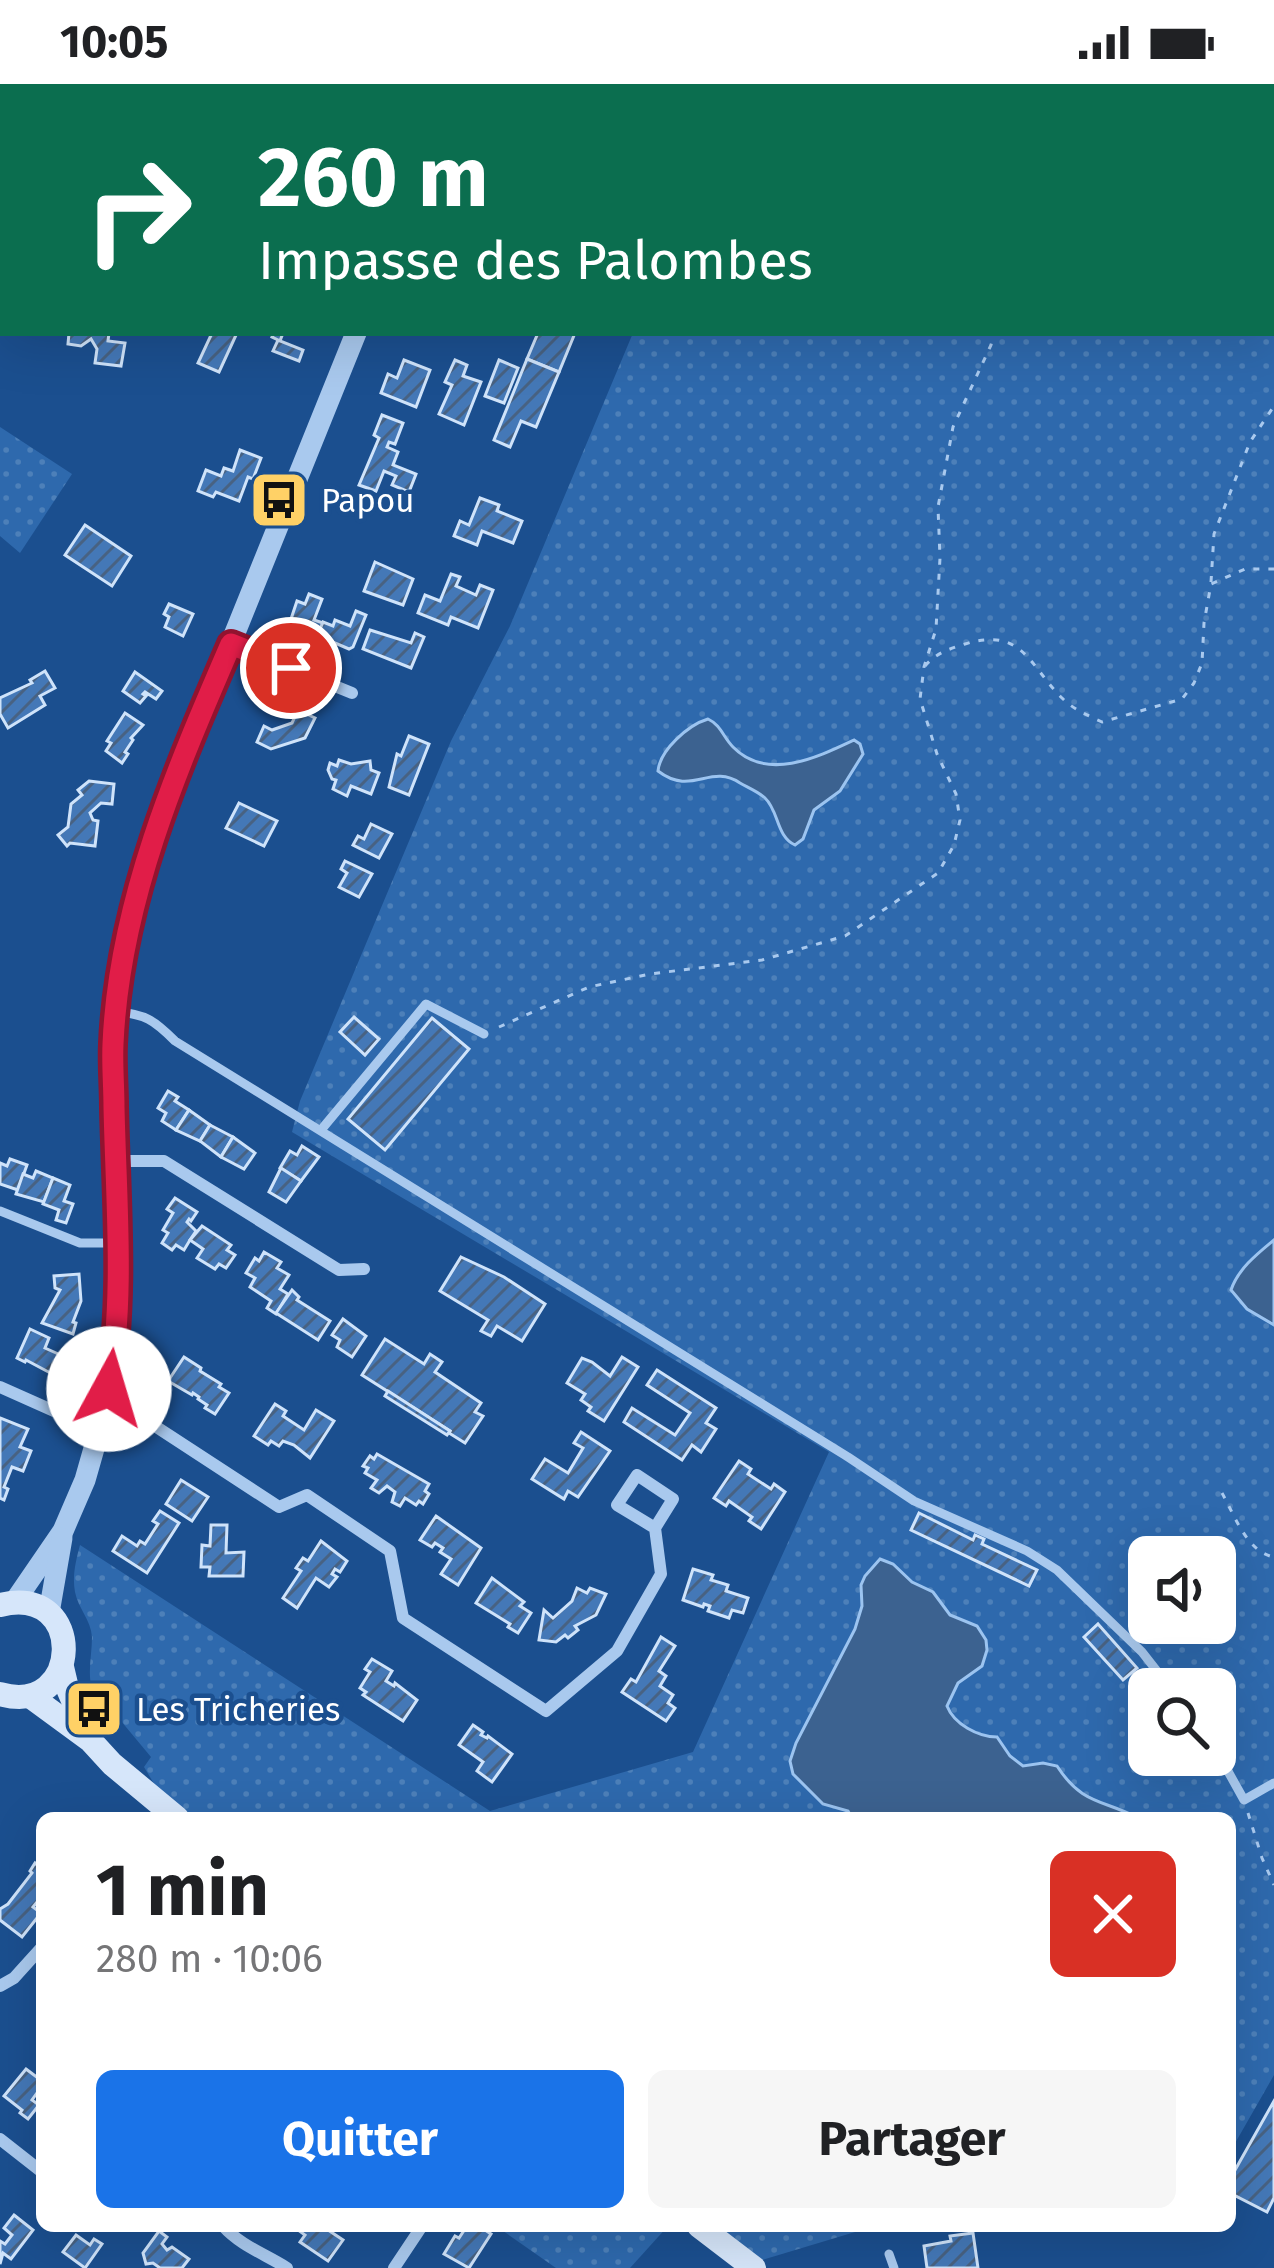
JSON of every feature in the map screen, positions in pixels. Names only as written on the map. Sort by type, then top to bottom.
[{"type":"main road","points":[[7,1603],[33,1604],[61,1628],[66,1684],[90,1740]]},
{"type":"main road","points":[[9,1696],[50,1685],[62,1666]]},
{"type":"main road","points":[[9,1696],[90,1740],[170,1812]]},
{"type":"main road","points":[[707,2232],[754,2268]]},
{"type":"street","points":[[49,1613],[64,1531],[85,1480],[109,1396],[117,1242],[112,1048],[130,920],[156,831],[355,336]]},
{"type":"street","points":[[231,644],[352,693]]},
{"type":"street","points":[[116,1162],[164,1161],[339,1270],[364,1269]]},
{"type":"street","points":[[0,1387],[102,1426]]},
{"type":"street","points":[[109,1396],[279,1507],[307,1495],[390,1550],[403,1618],[546,1712],[617,1651],[661,1574],[655,1528],[673,1499],[638,1475],[617,1505],[655,1528]]},
{"type":"street","points":[[7,1603],[64,1531]]},
{"type":"street","points":[[0,1986],[36,1954]]},
{"type":"street","points":[[0,2139],[36,2167]]},
{"type":"street","points":[[231,2232],[287,2268]]},
{"type":"street","points":[[394,2268],[418,2232]]},
{"type":"lane","points":[[321,1130],[426,1004],[484,1034]]},
{"type":"lane","points":[[115,1011],[140,1013],[156,1022],[176,1041],[914,1501],[1028,1551],[1057,1570],[1155,1668]]},
{"type":"lane","points":[[0,1211],[80,1243],[117,1242]]},
{"type":"lane","points":[[1231,1776],[1244,1800],[1274,1783]]},
{"type":"lane","points":[[889,2254],[893,2268]]},
{"type":"path","points":[[484,1034],[589,987],[762,960],[845,936],[938,872],[954,845],[960,820],[956,794],[920,699],[936,628],[938,507],[952,427],[993,336]]},
{"type":"path","points":[[924,667],[934,656],[985,638],[1009,644],[1032,659],[1058,696],[1102,722],[1182,699],[1202,663],[1214,534],[1250,442],[1274,406]]},
{"type":"path","points":[[1211,584],[1245,569],[1274,569]]},
{"type":"path","points":[[1222,1493],[1251,1544],[1260,1555],[1274,1557]]},
{"type":"path","points":[[1244,1800],[1274,1885]]},
{"type":"shaded area","points":[[632,336],[1274,336],[1274,2075],[1236,2142],[1236,1812],[185,1812],[159,1792],[144,1767],[151,1757],[91,1685],[91,1631],[74,1586],[80,1545],[490,1811],[693,1752],[829,1452],[292,1132],[300,1101],[451,741],[510,626]]},
{"type":"shaded area","points":[[0,427],[72,474],[20,553],[0,536]]},
{"type":"shaded area","points":[[708,719],[733,747],[761,763],[793,763],[854,740],[863,754],[840,791],[814,810],[803,839],[795,845],[784,836],[770,803],[753,790],[719,776],[681,781],[658,771],[676,739]]},
{"type":"shaded area","points":[[1274,1240],[1274,1325],[1247,1309],[1231,1290],[1243,1269]]},
{"type":"shaded area","points":[[880,1559],[893,1564],[912,1582],[933,1592],[950,1615],[977,1626],[986,1640],[982,1666],[958,1683],[947,1706],[961,1724],[997,1737],[1023,1766],[1057,1766],[1085,1795],[1124,1812],[849,1812],[823,1804],[793,1774],[790,1761],[855,1629],[865,1576]]},
{"type":"shaded area","points":[[505,2232],[663,2232],[630,2268],[556,2268]]},
{"type":"shaded area","points":[[724,2232],[855,2232],[762,2260]]},
{"type":"building","points":[[69,336],[109,336],[108,341],[125,343],[121,366],[95,363],[97,349],[91,339],[81,346],[68,344]]},
{"type":"building","points":[[211,336],[236,336],[219,372],[198,363]]},
{"type":"building","points":[[282,336],[280,341],[303,350],[299,361],[273,351],[278,340],[272,337]]},
{"type":"building","points":[[537,336],[574,336],[559,372],[527,359]]},
{"type":"building","points":[[527,359],[559,372],[536,427],[521,421],[510,447],[494,440]]},
{"type":"building","points":[[404,360],[430,370],[416,407],[381,393],[388,374],[397,378]]},
{"type":"building","points":[[455,360],[467,365],[463,376],[481,382],[464,425],[439,414],[452,385],[445,382]]},
{"type":"building","points":[[499,360],[518,368],[504,403],[485,396]]},
{"type":"building","points":[[382,415],[403,423],[395,444],[389,442],[387,447],[398,452],[393,465],[416,474],[409,492],[392,485],[396,476],[384,471],[376,491],[359,485],[379,438],[374,435]]},
{"type":"building","points":[[240,450],[261,458],[239,501],[198,491],[206,470],[221,476],[224,468],[233,471]]},
{"type":"building","points":[[480,498],[522,521],[513,543],[482,531],[477,545],[454,536],[460,521],[469,525]]},
{"type":"building","points":[[85,525],[131,556],[112,586],[65,555]]},
{"type":"building","points":[[375,562],[413,579],[403,605],[364,591]]},
{"type":"building","points":[[451,574],[460,577],[456,586],[476,595],[480,585],[493,590],[478,628],[451,617],[448,625],[418,613],[425,595],[440,601]]},
{"type":"building","points":[[309,594],[322,599],[314,620],[323,623],[314,645],[303,641],[305,637],[286,634],[297,601],[305,604]]},
{"type":"building","points":[[169,604],[193,614],[183,636],[165,627]]},
{"type":"building","points":[[356,611],[366,615],[353,647],[328,640],[324,649],[314,644],[323,622],[333,626],[335,620],[350,626]]},
{"type":"building","points":[[370,630],[411,643],[415,633],[424,637],[411,668],[363,649]]},
{"type":"building","points":[[45,671],[55,688],[40,696],[45,705],[8,728],[0,714],[0,698],[32,683]]},
{"type":"building","points":[[135,672],[162,691],[156,699],[145,692],[140,703],[123,691]]},
{"type":"building","points":[[298,710],[315,718],[305,738],[271,749],[257,742],[264,726],[272,730],[292,723]]},
{"type":"building","points":[[125,713],[143,725],[131,738],[122,763],[106,751]]},
{"type":"building","points":[[409,736],[429,744],[409,795],[389,787],[397,754],[401,756]]},
{"type":"building","points":[[339,760],[351,764],[370,761],[371,770],[379,773],[371,794],[351,786],[347,796],[333,789],[336,780],[328,770],[330,763],[337,766]]},
{"type":"building","points":[[89,781],[114,784],[112,804],[101,803],[90,813],[98,821],[95,846],[67,846],[58,835],[68,827],[71,804],[82,795],[78,790]]},
{"type":"building","points":[[239,803],[277,821],[264,846],[226,828]]},
{"type":"building","points":[[371,824],[392,834],[379,858],[353,845],[358,836],[364,839]]},
{"type":"building","points":[[345,861],[372,874],[359,897],[339,887],[347,873],[341,869]]},
{"type":"building","points":[[354,1017],[379,1039],[365,1055],[340,1032]]},
{"type":"building","points":[[432,1018],[469,1049],[385,1150],[348,1119]]},
{"type":"building","points":[[168,1091],[189,1110],[176,1130],[162,1121],[166,1113],[158,1108]]},
{"type":"building","points":[[189,1110],[210,1125],[200,1141],[176,1130]]},
{"type":"building","points":[[210,1125],[233,1137],[221,1157],[200,1141]]},
{"type":"building","points":[[233,1137],[255,1153],[244,1169],[221,1157]]},
{"type":"building","points":[[302,1146],[319,1157],[301,1181],[280,1168],[290,1151],[297,1155]]},
{"type":"building","points":[[10,1159],[27,1165],[18,1190],[0,1184],[0,1163],[7,1166]]},
{"type":"building","points":[[281,1168],[301,1181],[286,1202],[269,1192]]},
{"type":"building","points":[[36,1171],[53,1178],[44,1202],[16,1194],[23,1174],[33,1178]]},
{"type":"building","points":[[53,1178],[70,1185],[64,1201],[73,1204],[66,1223],[56,1220],[59,1210],[43,1204]]},
{"type":"building","points":[[175,1198],[197,1212],[187,1222],[196,1231],[184,1250],[176,1245],[172,1250],[162,1243],[173,1213],[167,1209]]},
{"type":"building","points":[[202,1226],[231,1245],[227,1250],[235,1255],[226,1268],[219,1264],[215,1269],[197,1258],[203,1249],[190,1240]]},
{"type":"building","points":[[264,1252],[281,1262],[277,1268],[289,1275],[280,1289],[288,1294],[276,1314],[267,1308],[271,1301],[250,1287],[255,1278],[246,1273]]},
{"type":"building","points":[[461,1257],[545,1304],[522,1341],[497,1326],[491,1336],[481,1331],[488,1320],[440,1291]]},
{"type":"building","points":[[79,1274],[81,1301],[73,1334],[42,1323],[60,1290],[55,1288],[54,1276]]},
{"type":"building","points":[[292,1290],[297,1300],[330,1321],[318,1340],[276,1313]]},
{"type":"building","points":[[343,1319],[366,1336],[352,1357],[337,1347],[340,1340],[332,1335]]},
{"type":"building","points":[[30,1329],[49,1338],[45,1348],[65,1357],[56,1376],[17,1358]]},
{"type":"building","points":[[385,1339],[424,1364],[430,1354],[442,1362],[435,1372],[481,1403],[475,1412],[483,1416],[465,1443],[362,1375]]},
{"type":"building","points":[[184,1357],[229,1393],[215,1414],[199,1397],[168,1381]]},
{"type":"building","points":[[622,1357],[638,1367],[604,1421],[588,1411],[591,1407],[581,1400],[585,1394],[567,1383],[582,1358],[610,1376]]},
{"type":"building","points":[[657,1370],[716,1408],[706,1423],[716,1429],[701,1452],[692,1445],[682,1460],[624,1422],[632,1408],[675,1435],[690,1413],[647,1385]]},
{"type":"building","points":[[388,1391],[450,1431],[447,1435],[385,1396]]},
{"type":"building","points":[[275,1404],[304,1430],[316,1410],[334,1421],[310,1458],[294,1445],[271,1441],[268,1445],[254,1436]]},
{"type":"building","points":[[0,1418],[28,1429],[20,1447],[31,1451],[23,1471],[12,1467],[4,1500],[0,1498]]},
{"type":"building","points":[[581,1432],[610,1451],[578,1497],[568,1491],[564,1499],[532,1479],[545,1459],[568,1473],[583,1448],[574,1443]]},
{"type":"building","points":[[377,1454],[429,1484],[423,1504],[405,1498],[400,1506],[392,1502],[395,1492],[387,1486],[379,1493],[371,1488],[377,1480],[363,1466]]},
{"type":"building","points":[[739,1461],[751,1469],[748,1474],[785,1492],[761,1529],[729,1501],[726,1506],[714,1498]]},
{"type":"building","points":[[181,1480],[208,1497],[192,1521],[166,1504]]},
{"type":"building","points":[[160,1511],[179,1523],[147,1573],[113,1551],[122,1536],[137,1546],[140,1541],[145,1544]]},
{"type":"building","points":[[919,1513],[973,1540],[975,1535],[984,1539],[982,1544],[1037,1570],[1029,1586],[911,1530]]},
{"type":"building","points":[[436,1516],[481,1548],[458,1585],[441,1574],[451,1559],[440,1552],[443,1548],[420,1540]]},
{"type":"building","points":[[211,1525],[227,1525],[226,1553],[244,1552],[243,1576],[209,1576],[210,1567],[201,1567],[202,1545],[210,1546]]},
{"type":"building","points":[[321,1541],[347,1561],[340,1572],[335,1569],[332,1574],[337,1577],[329,1587],[316,1578],[297,1608],[283,1598],[301,1571],[296,1568],[303,1558],[308,1561]]},
{"type":"building","points":[[693,1569],[728,1585],[726,1591],[748,1598],[743,1613],[732,1610],[729,1618],[708,1611],[710,1606],[683,1600]]},
{"type":"building","points":[[492,1578],[531,1613],[518,1633],[476,1603]]},
{"type":"building","points":[[577,1588],[606,1594],[596,1615],[575,1626],[578,1630],[568,1638],[539,1640],[544,1610],[553,1618],[572,1601]]},
{"type":"building","points":[[1098,1624],[1137,1668],[1128,1668],[1123,1680],[1084,1637]]},
{"type":"building","points":[[661,1637],[675,1646],[659,1671],[666,1676],[660,1686],[673,1695],[668,1703],[675,1708],[666,1721],[622,1692],[631,1679],[636,1682]]},
{"type":"building","points":[[372,1659],[392,1671],[386,1681],[417,1700],[403,1721],[363,1695],[366,1692],[360,1688]]},
{"type":"building","points":[[473,1725],[512,1754],[492,1782],[477,1771],[483,1762],[459,1745]]},
{"type":"building","points":[[35,1863],[36,1919],[22,1937],[0,1920],[0,1909]]},
{"type":"building","points":[[26,2069],[36,2076],[32,2100],[36,2109],[28,2119],[4,2096]]},
{"type":"building","points":[[1274,2101],[1274,2198],[1267,2212],[1236,2196],[1236,2168]]},
{"type":"building","points":[[14,2215],[33,2230],[11,2259],[3,2253],[0,2264],[0,2241],[5,2244],[12,2235],[4,2228]]},
{"type":"building","points":[[160,2232],[167,2237],[162,2244],[167,2250],[172,2247],[189,2259],[182,2268],[160,2268],[146,2264],[143,2253]]},
{"type":"building","points":[[301,2232],[331,2232],[343,2240],[328,2261],[300,2242],[305,2235]]},
{"type":"building","points":[[463,2232],[491,2234],[469,2268],[444,2254],[455,2236]]},
{"type":"building","points":[[973,2233],[978,2268],[927,2268],[924,2246]]},
{"type":"building","points":[[76,2235],[90,2245],[94,2239],[102,2244],[85,2268],[63,2252]]},
{"type":"place","name":"Papou","points":[[279,500]]},
{"type":"place","name":"Les Tricheries","points":[[94,1709]]},
{"type":"route","points":[[109,1389],[117,1268],[112,1048],[130,920],[156,831],[231,644],[291,668]]}]
